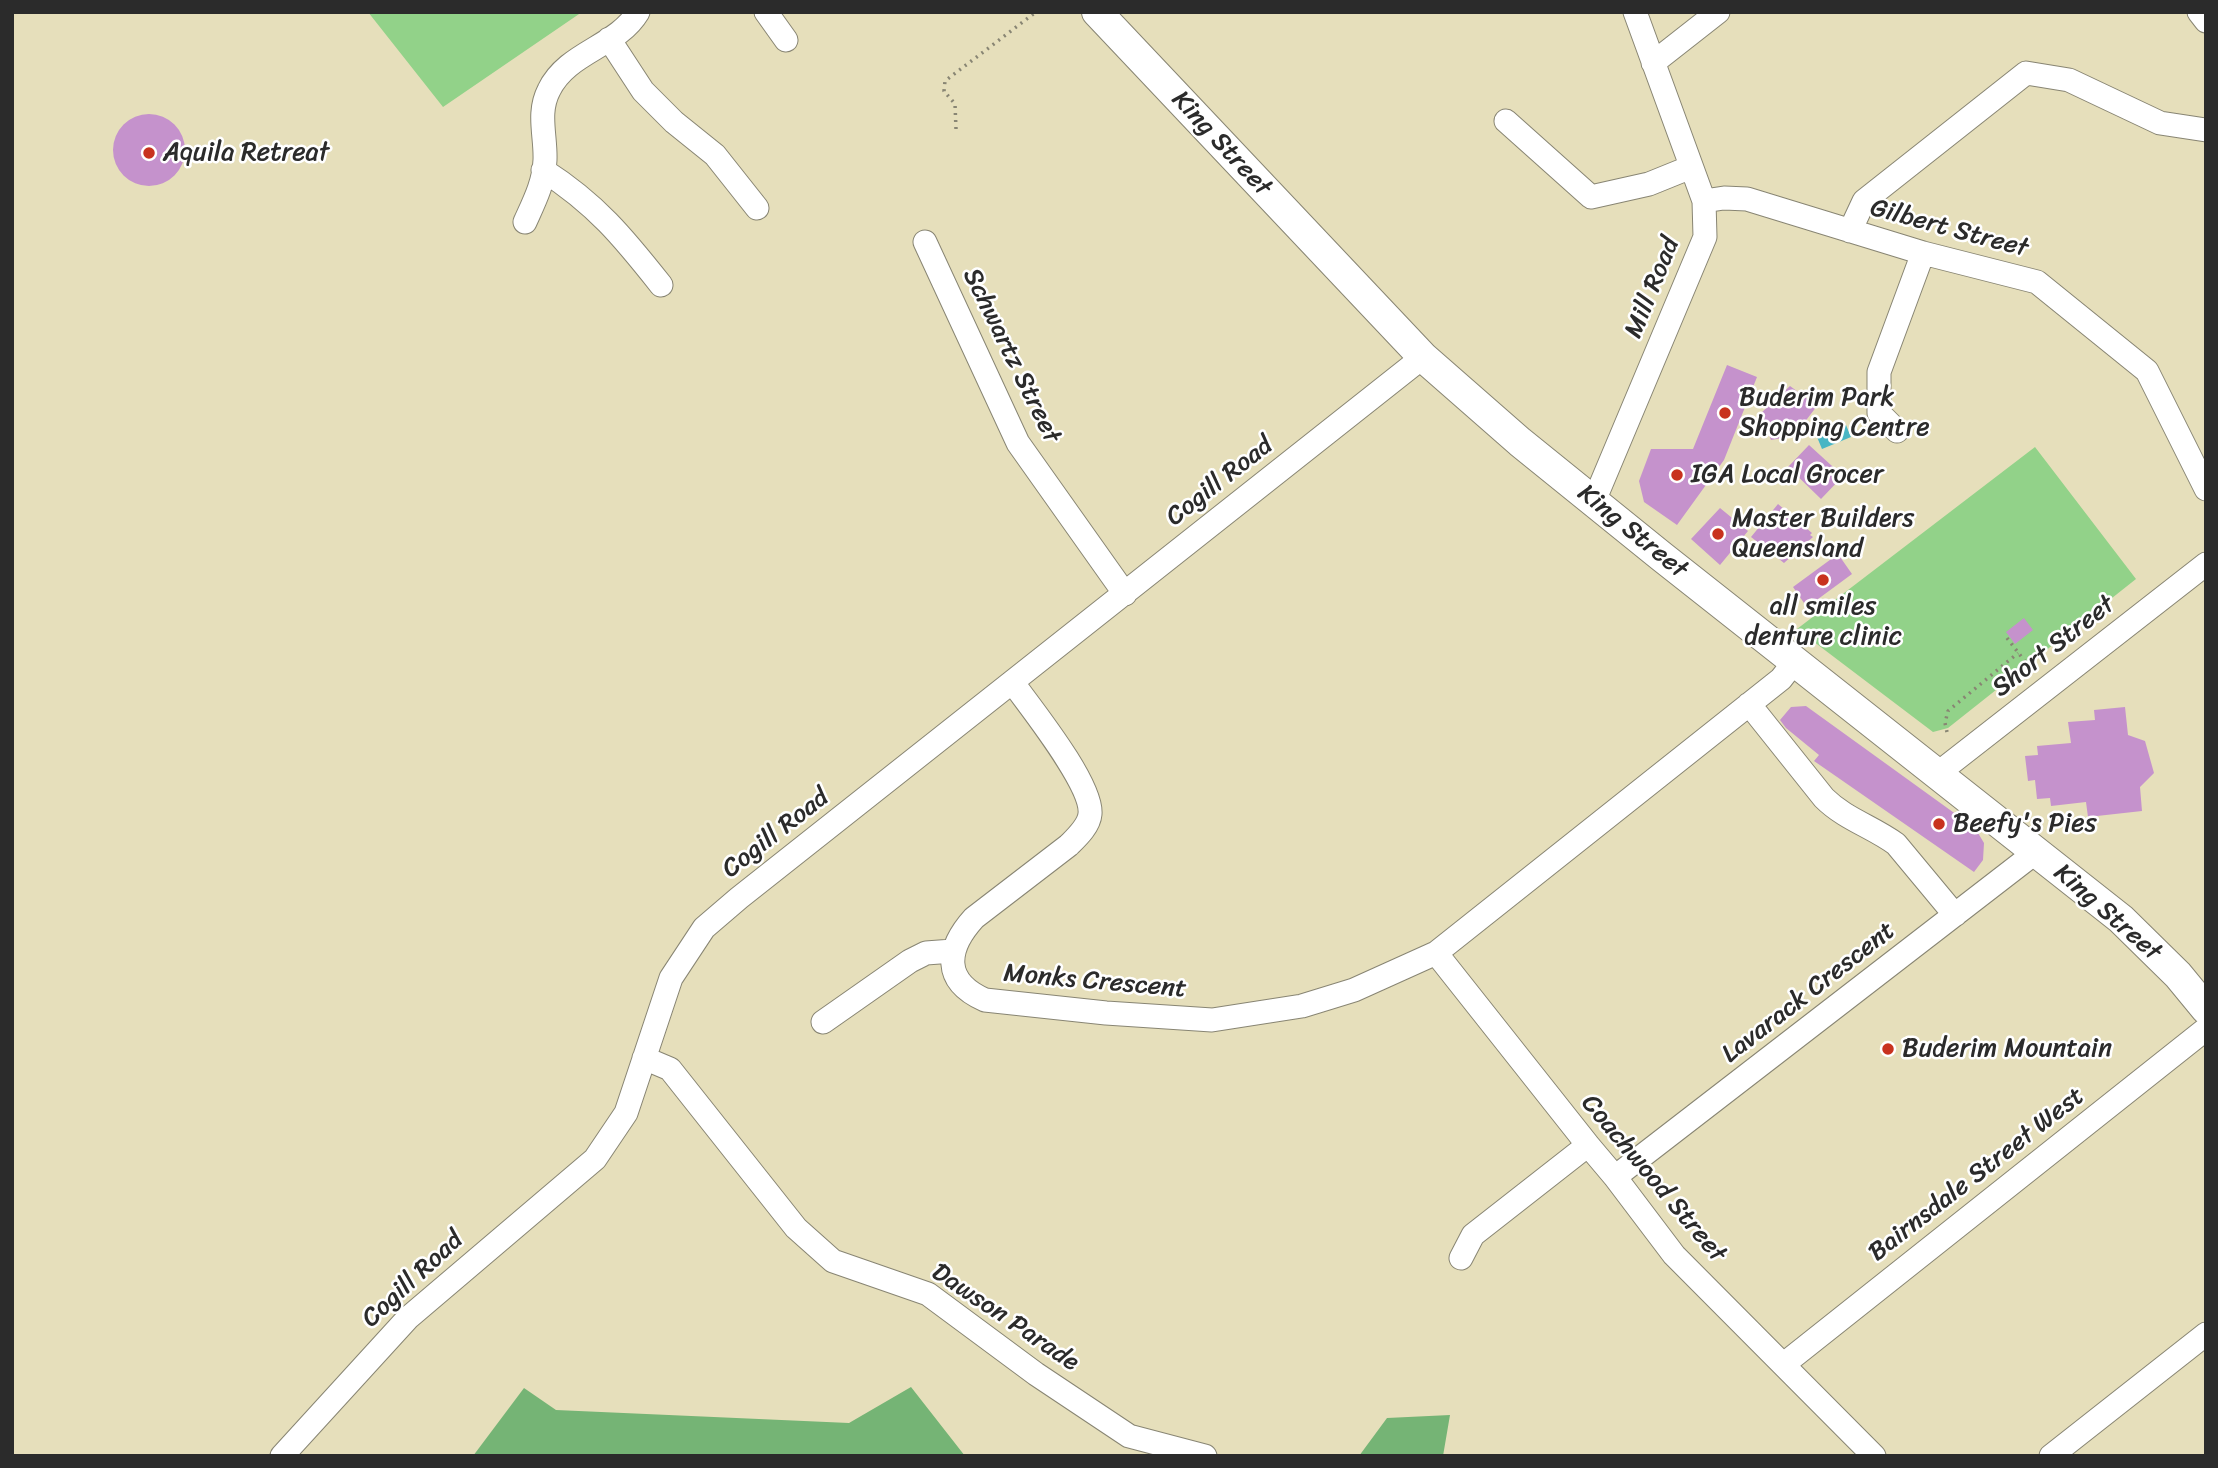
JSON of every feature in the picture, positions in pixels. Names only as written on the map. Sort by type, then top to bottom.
[{"type":"main road","name":"King Street","points":[[1097,12],[1423,357],[1520,442],[2121,919],[2178,975],[2206,1009]]},
{"type":"street","points":[[525,222],[541,184],[545,158],[542,111],[549,89],[571,64],[625,28],[638,12]]},
{"type":"street","points":[[766,12],[786,40]]},
{"type":"street","name":"Mill Road","points":[[1594,501],[1705,237],[1704,201],[1635,12]]},
{"type":"street","points":[[1653,63],[1718,12]]},
{"type":"street","points":[[2199,12],[2206,21]]},
{"type":"street","points":[[609,38],[643,91],[674,122],[715,155],[757,208]]},
{"type":"street","points":[[1850,231],[1864,201],[2026,73],[2069,80],[2160,123],[2206,130]]},
{"type":"street","points":[[1506,121],[1591,197],[1650,184],[1691,167]]},
{"type":"street","points":[[543,170],[603,215],[661,285]]},
{"type":"street","name":"Gilbert Street","points":[[1704,201],[1747,199],[1923,253],[2037,282],[2147,371],[2206,489]]},
{"type":"street","name":"Schwartz Street","points":[[925,242],[1018,443],[1125,594]]},
{"type":"street","points":[[1896,431],[1879,413],[1878,372],[1923,253]]},
{"type":"street","name":"Cogill Road","points":[[282,1456],[408,1318],[595,1159],[626,1113],[671,978],[704,929],[739,898],[1423,357]]},
{"type":"street","name":"Short Street","points":[[1937,774],[2206,564]]},
{"type":"street","points":[[1436,953],[1781,679],[1795,661]]},
{"type":"street","points":[[823,1022],[910,961],[926,953],[953,951],[961,932],[974,918],[1082,833],[1090,814],[1080,778],[1013,683]]},
{"type":"street","points":[[1749,704],[1834,809],[1896,844],[1955,915]]},
{"type":"street","name":"Lavarack Crescent","points":[[1615,1177],[2036,852]]},
{"type":"street","name":"Monks Crescent","points":[[953,951],[955,972],[961,984],[970,993],[985,1000],[1106,1013],[1212,1020],[1302,1006],[1354,990],[1436,953]]},
{"type":"street","name":"Coachwood Street","points":[[1436,953],[1674,1255],[1874,1456]]},
{"type":"street","name":"Bairnsdale Street West","points":[[1784,1364],[2206,1029]]},
{"type":"street","name":"Dawson Parade","points":[[644,1059],[670,1069],[796,1228],[834,1261],[928,1294],[1036,1374],[1129,1436],[1205,1456]]},
{"type":"street","points":[[1461,1258],[1472,1235],[1588,1145]]},
{"type":"street","points":[[2052,1456],[2206,1334]]},
{"type":"path","points":[[956,129],[954,104],[943,91],[945,81],[1036,12]]},
{"type":"path","points":[[2007,638],[2030,668]]},
{"type":"path","points":[[1947,732],[1945,723],[1948,711],[2018,653]]},
{"type":"green space","points":[[368,12],[582,12],[443,107]]},
{"type":"green space","points":[[2035,447],[2136,579],[1948,728],[1933,732],[1797,629]]},
{"type":"green space","points":[[911,1387],[965,1456],[473,1456],[524,1388],[556,1410],[849,1423]]},
{"type":"green space","points":[[1450,1415],[1443,1456],[1359,1456],[1387,1418]]},
{"type":"water","points":[[1846,425],[1851,437],[1822,449],[1817,437]]},
{"type":"building","name":"Aquila Retreat","points":[[156,114],[175,124],[183,136],[183,164],[175,176],[163,184],[142,186],[123,176],[115,164],[113,143],[123,124],[135,116]]},
{"type":"building","name":"Buderim Park Shopping Centre","points":[[1727,365],[1757,377],[1724,460],[1677,525],[1644,502],[1639,481],[1651,449],[1693,449]]},
{"type":"building","points":[[1790,386],[1817,406],[1794,436],[1771,440],[1760,414]]},
{"type":"building","points":[[1809,445],[1843,476],[1821,499],[1788,467]]},
{"type":"building","points":[[1778,504],[1812,533],[1810,535],[1813,537],[1784,563],[1751,537]]},
{"type":"building","name":"Master Builders Queensland","points":[[1720,508],[1748,531],[1720,565],[1691,539]]},
{"type":"building","name":"all smiles denture clinic","points":[[1838,554],[1852,574],[1814,602],[1812,598],[1804,603],[1793,587]]},
{"type":"building","points":[[2024,618],[2033,630],[2015,644],[2006,632]]},
{"type":"building","points":[[1806,706],[1975,828],[1984,843],[1983,860],[1974,872],[1814,761],[1819,755],[1780,720],[1791,707]]},
{"type":"building","points":[[2125,707],[2128,735],[2145,741],[2154,773],[2140,787],[2142,811],[2088,817],[2086,802],[2051,806],[2050,798],[2037,799],[2035,780],[2028,781],[2025,756],[2038,755],[2037,746],[2071,743],[2068,722],[2095,720],[2094,710]]},
{"type":"place","name":"Aquila Retreat","points":[[149,153]]},
{"type":"place","name":"Buderim Park Shopping Centre","points":[[1725,413]]},
{"type":"place","name":"IGA Local Grocer","points":[[1677,475]]},
{"type":"place","name":"Master Builders Queensland","points":[[1718,534]]},
{"type":"place","name":"all smiles denture clinic","points":[[1823,580]]},
{"type":"place","name":"Beefy's Pies","points":[[1939,824]]},
{"type":"place","name":"Buderim Mountain","points":[[1888,1049]]}]
